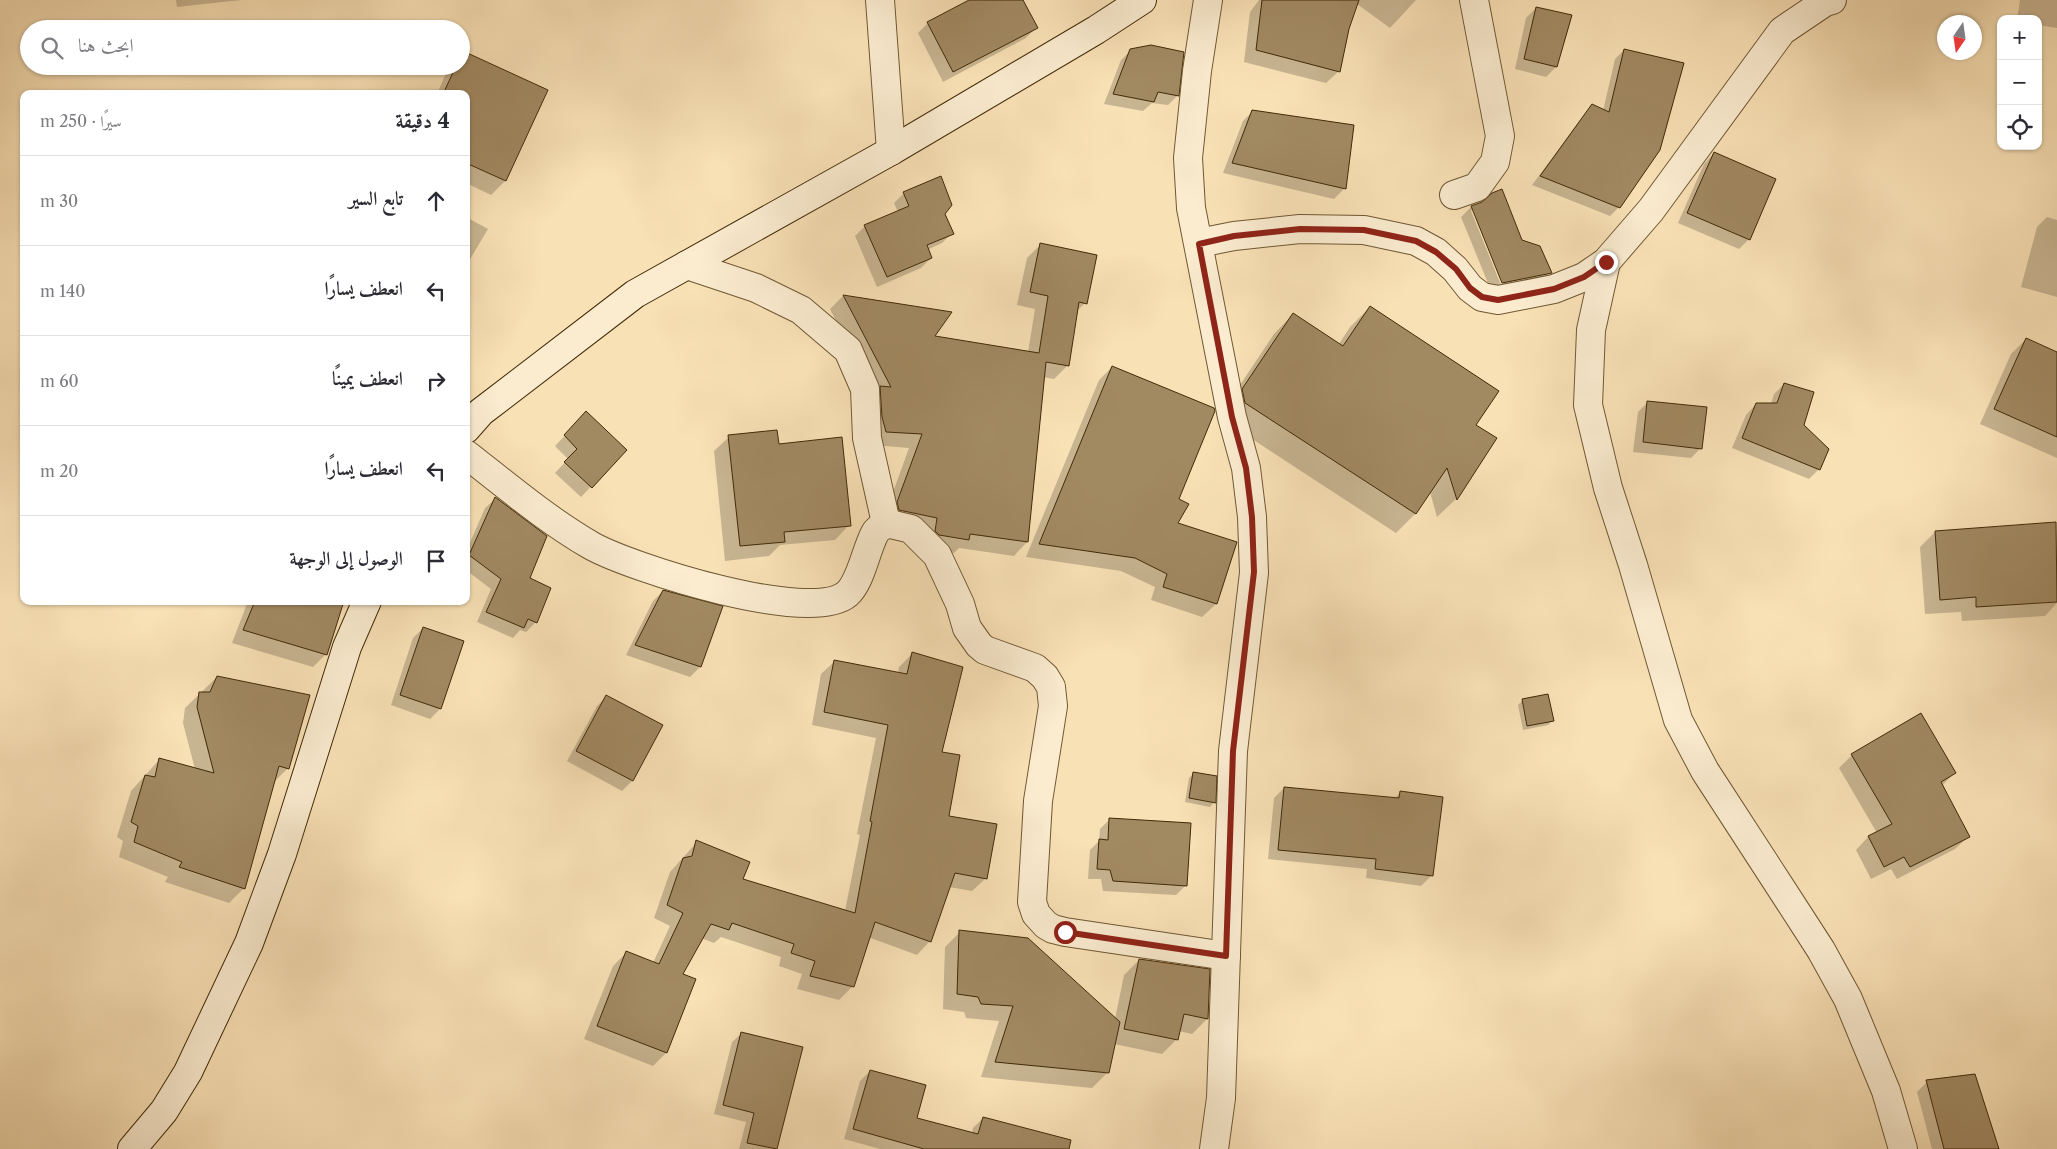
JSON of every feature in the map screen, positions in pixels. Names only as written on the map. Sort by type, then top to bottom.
[{"type":"street","points":[[880,0],[891,151]]},
{"type":"street","points":[[470,424],[481,412],[635,294],[891,151],[1096,30],[1142,0]]},
{"type":"street","points":[[1208,0],[1197,71],[1188,158],[1192,208],[1232,417],[1246,468],[1253,526],[1254,572],[1233,751],[1221,1098],[1214,1149]]},
{"type":"street","points":[[1454,194],[1478,186],[1495,162],[1500,136],[1474,0]]},
{"type":"street","points":[[1199,244],[1234,236],[1300,229],[1364,230],[1416,241],[1436,252],[1456,269],[1470,288],[1482,297],[1498,300],[1554,289],[1584,277],[1606,262],[1651,210],[1782,31],[1827,1]]},
{"type":"street","points":[[1606,262],[1590,330],[1588,405],[1608,488],[1636,574],[1678,720],[1705,772],[1790,902],[1848,999],[1886,1091],[1902,1149]]},
{"type":"street","points":[[687,265],[756,288],[801,310],[848,350],[865,389],[867,438],[886,523]]},
{"type":"street","points":[[470,457],[592,546],[621,560],[673,578],[756,597],[800,604],[820,604],[846,594],[854,583],[876,531],[886,523]]},
{"type":"street","points":[[886,523],[912,529],[937,555],[960,604],[967,628],[979,645],[985,650],[1035,668],[1045,677],[1051,687],[1053,706],[1038,801],[1032,880],[1032,902],[1036,914],[1053,929],[1097,938],[1226,956]]},
{"type":"street","points":[[132,1149],[164,1110],[188,1072],[249,943],[282,854],[348,647],[365,605]]},
{"type":"building","points":[[969,0],[1023,0],[1038,28],[953,72],[927,22]]},
{"type":"building","points":[[1262,0],[1359,0],[1349,29],[1340,72],[1256,50]]},
{"type":"building","points":[[1536,7],[1572,15],[1557,67],[1524,59]]},
{"type":"building","points":[[1151,45],[1184,52],[1179,96],[1158,92],[1154,102],[1113,94],[1130,49]]},
{"type":"building","points":[[1624,49],[1684,63],[1660,150],[1620,208],[1540,176],[1592,104],[1609,112]]},
{"type":"building","points":[[470,54],[548,90],[506,181],[470,165],[470,90],[445,90],[452,75],[470,75]]},
{"type":"building","points":[[1252,110],[1354,125],[1346,189],[1232,163]]},
{"type":"building","points":[[1714,152],[1776,179],[1750,240],[1687,213]]},
{"type":"building","points":[[941,176],[952,205],[945,214],[954,234],[927,245],[932,258],[887,277],[864,225],[909,206],[903,192]]},
{"type":"building","points":[[1502,189],[1522,240],[1540,246],[1552,273],[1502,283],[1471,206],[1482,202],[1492,193]]},
{"type":"building","points":[[1040,243],[1097,255],[1087,304],[1079,302],[1069,366],[1046,362],[1028,542],[970,534],[969,540],[939,535],[935,531],[937,518],[899,510],[897,502],[922,434],[886,432],[882,417],[880,386],[891,387],[843,295],[952,312],[935,336],[1039,353],[1048,296],[1030,292]]},
{"type":"building","points":[[1370,306],[1499,391],[1476,425],[1497,438],[1457,500],[1447,468],[1416,514],[1245,403],[1242,389],[1293,313],[1343,346]]},
{"type":"building","points":[[2026,338],[2057,352],[2057,437],[1994,409]]},
{"type":"building","points":[[1112,366],[1214,408],[1215,411],[1179,499],[1189,504],[1178,523],[1237,542],[1217,604],[1163,587],[1167,574],[1135,558],[1039,544]]},
{"type":"building","points":[[1784,383],[1814,392],[1804,425],[1829,449],[1820,470],[1742,438],[1756,403],[1777,403]]},
{"type":"building","points":[[1647,401],[1707,407],[1702,449],[1643,442]]},
{"type":"building","points":[[586,411],[627,450],[592,488],[564,462],[577,449],[564,435]]},
{"type":"building","points":[[777,430],[779,444],[842,437],[851,526],[784,532],[785,542],[740,546],[728,435]]},
{"type":"building","points":[[495,497],[547,536],[530,578],[551,588],[537,623],[528,619],[524,628],[486,612],[501,579],[470,556]]},
{"type":"building","points":[[2056,522],[2057,602],[1976,607],[1976,597],[1940,600],[1935,531]]},
{"type":"building","points":[[663,590],[723,606],[701,667],[635,645]]},
{"type":"building","points":[[253,605],[343,605],[327,655],[243,630]]},
{"type":"building","points":[[423,627],[464,641],[441,709],[400,695]]},
{"type":"building","points":[[912,652],[963,667],[942,752],[960,755],[949,816],[997,824],[987,879],[955,873],[931,942],[875,922],[854,987],[810,976],[815,961],[791,953],[794,944],[732,923],[729,930],[711,924],[683,974],[696,979],[667,1053],[597,1026],[626,951],[659,964],[683,913],[667,905],[683,858],[692,856],[696,840],[750,862],[743,879],[855,913],[888,725],[824,712],[834,660],[907,674]]},
{"type":"building","points":[[217,676],[310,695],[289,769],[279,766],[245,889],[179,867],[182,862],[134,842],[138,826],[131,822],[145,775],[155,777],[159,758],[214,773],[197,707],[199,692],[210,692]]},
{"type":"building","points":[[1548,694],[1554,721],[1527,726],[1522,699]]},
{"type":"building","points":[[606,695],[663,725],[633,781],[576,751]]},
{"type":"building","points":[[1921,713],[1956,773],[1941,782],[1970,837],[1910,867],[1904,857],[1884,867],[1868,836],[1892,824],[1851,754]]},
{"type":"building","points":[[1193,772],[1217,776],[1216,803],[1189,798]]},
{"type":"building","points":[[1284,787],[1399,798],[1400,791],[1443,797],[1433,876],[1375,869],[1376,859],[1278,850]]},
{"type":"building","points":[[1109,818],[1191,823],[1187,886],[1113,881],[1110,870],[1097,869],[1099,839],[1108,840]]},
{"type":"building","points":[[959,930],[1028,938],[1120,1022],[1109,1073],[995,1062],[1013,1006],[981,1004],[978,997],[957,994]]},
{"type":"building","points":[[1139,959],[1210,969],[1208,1019],[1184,1014],[1178,1040],[1124,1029]]},
{"type":"building","points":[[741,1032],[803,1047],[777,1149],[747,1143],[754,1113],[723,1105]]},
{"type":"building","points":[[870,1070],[926,1085],[917,1118],[978,1134],[983,1117],[1071,1140],[1069,1149],[924,1149],[853,1129]]},
{"type":"building","points":[[1975,1074],[1999,1149],[1944,1149],[1926,1080]]},
{"type":"route","points":[[1065,932],[1226,956],[1233,751],[1254,572],[1252,517],[1246,468],[1232,417],[1199,244],[1234,236],[1300,229],[1364,230],[1416,241],[1436,252],[1456,269],[1470,288],[1482,297],[1498,300],[1554,289],[1584,277],[1606,262]]}]
